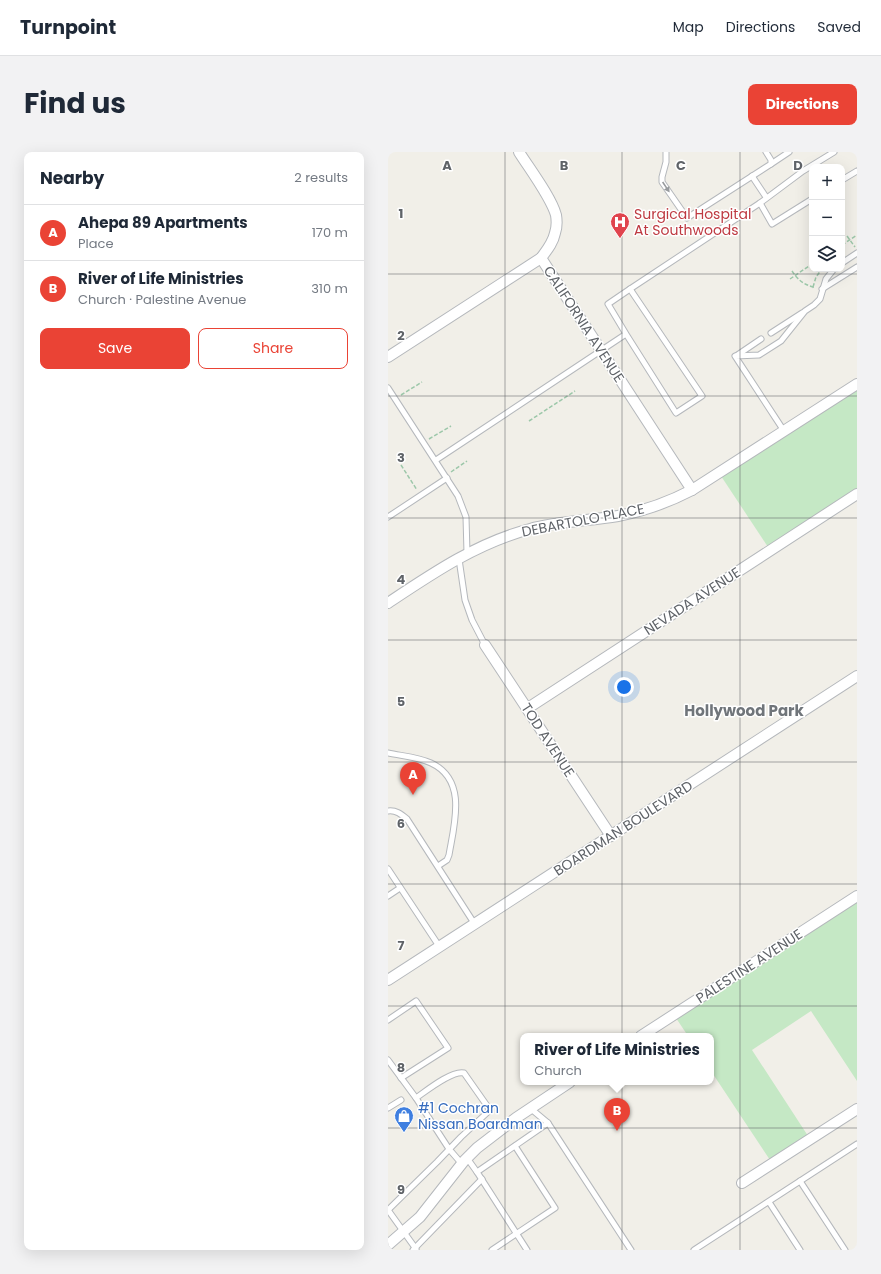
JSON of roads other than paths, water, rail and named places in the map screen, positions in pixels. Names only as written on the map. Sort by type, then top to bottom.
[{"type":"street","name":"CALIFORNIA AVENUE","points":[[519,152],[550,201],[556,214],[557,224],[552,243],[541,258],[692,490]]},
{"type":"street","points":[[388,357],[541,258]]},
{"type":"street","name":"DEBARTOLO PLACE","points":[[388,603],[463,555],[501,538],[549,524],[627,514],[658,505],[692,490],[857,384]]},
{"type":"street","name":"NEVADA AVENUE","points":[[528,708],[857,494]]},
{"type":"street","name":"TOD AVENUE","points":[[485,645],[528,708],[611,836]]},
{"type":"street","name":"BOARDMAN BOULEVARD","points":[[388,980],[857,676]]},
{"type":"street","name":"PALESTINE AVENUE","points":[[646,1033],[857,896]]},
{"type":"street","points":[[388,1245],[420,1217],[464,1161],[497,1131],[565,1085]]},
{"type":"street","points":[[742,1183],[857,1108]]},
{"type":"lane","points":[[666,152],[666,162],[662,182],[687,218],[789,152]]},
{"type":"lane","points":[[766,152],[771,160],[771,164]]},
{"type":"lane","points":[[630,289],[702,396],[676,412],[608,304],[630,289],[760,203],[766,197],[834,152]]},
{"type":"lane","points":[[845,178],[857,171]]},
{"type":"lane","points":[[752,176],[766,197]]},
{"type":"lane","points":[[760,203],[772,224],[810,200]]},
{"type":"lane","points":[[845,261],[857,253]]},
{"type":"lane","points":[[822,289],[857,267]]},
{"type":"lane","points":[[771,333],[814,305],[820,299],[826,279],[832,272]]},
{"type":"lane","points":[[735,356],[759,355],[781,341],[805,311]]},
{"type":"lane","points":[[436,460],[626,334]]},
{"type":"lane","points":[[735,356],[761,339]]},
{"type":"lane","points":[[735,356],[784,431]]},
{"type":"lane","points":[[388,388],[458,496],[466,517],[463,555],[465,600],[474,625],[485,645]]},
{"type":"lane","points":[[388,517],[447,478]]},
{"type":"lane","points":[[388,753],[431,763],[446,774],[453,788],[457,810],[449,855],[447,860],[438,866]]},
{"type":"lane","points":[[388,811],[393,810],[400,813],[407,819],[474,923]]},
{"type":"lane","points":[[388,869],[439,946]]},
{"type":"lane","points":[[388,896],[400,888]]},
{"type":"lane","points":[[388,1020],[416,1001],[448,1048],[401,1078]]},
{"type":"lane","points":[[388,1060],[416,1098],[449,1149],[477,1172],[527,1250]]},
{"type":"lane","points":[[416,1098],[459,1072],[464,1073],[490,1110],[388,1210],[404,1231],[415,1249],[482,1179]]},
{"type":"lane","points":[[388,1108],[400,1100]]},
{"type":"lane","points":[[530,1108],[548,1123],[631,1250]]},
{"type":"lane","points":[[477,1172],[548,1123]]},
{"type":"lane","points":[[694,1250],[857,1144]]},
{"type":"lane","points":[[492,1250],[556,1208],[515,1146]]},
{"type":"lane","points":[[800,1181],[845,1250]]},
{"type":"lane","points":[[769,1202],[800,1250]]},
{"type":"place","name":"Surgical Hospital At Southwoods","points":[[620,239]]},
{"type":"place","name":"Ahepa 89 Apartments","points":[[413,795]]},
{"type":"place","name":"River of Life Ministries","points":[[617,1131]]},
{"type":"place","name":"#1 Cochran Nissan Boardman","points":[[404,1133]]},
{"type":"district","name":"Hollywood Park","points":[[744,711]]}]
